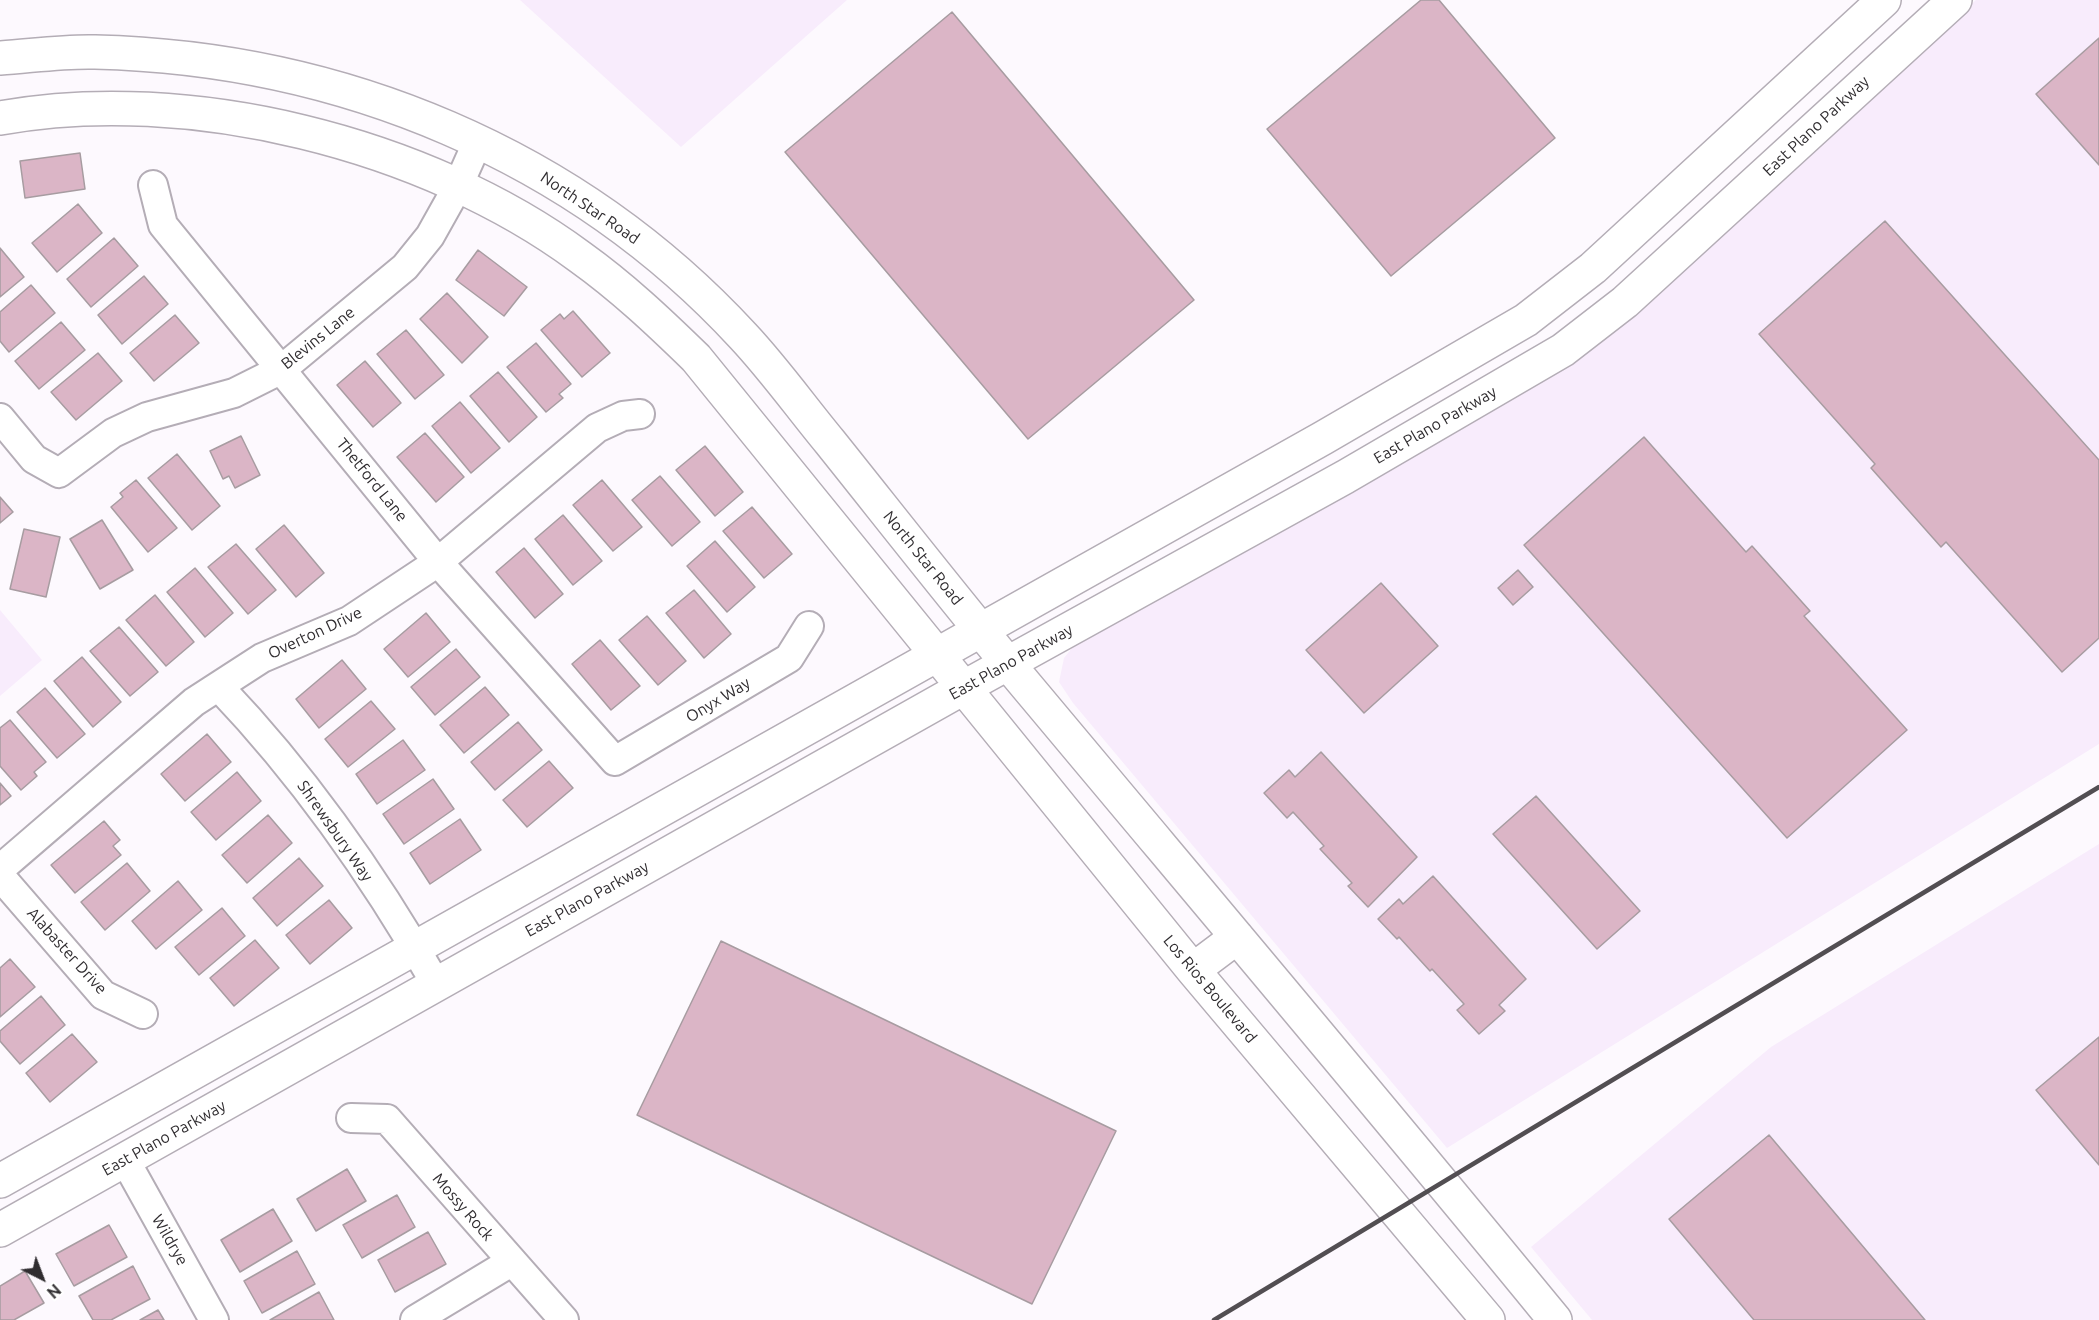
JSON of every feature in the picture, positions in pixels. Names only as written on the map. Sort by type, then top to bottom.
[{"type":"main road","points":[[0,1181],[1323,438],[1526,320],[1593,268],[1884,0]]},
{"type":"main road","name":"East Plano Parkway","points":[[0,1230],[963,688],[1345,477],[1563,350],[1625,302],[1955,0]]},
{"type":"main road","points":[[1839,41],[1870,77]]},
{"type":"main road","name":"North Star Road","points":[[0,58],[91,51],[194,59],[363,94],[429,117],[578,196],[631,232],[701,294],[744,337],[1009,664]]},
{"type":"main road","points":[[0,118],[91,107],[175,110],[254,122],[381,153],[458,186],[514,214],[579,255],[638,301],[696,358],[937,654]]},
{"type":"main road","points":[[1593,268],[1625,302]]},
{"type":"main road","points":[[668,331],[701,294]]},
{"type":"main road","points":[[1323,438],[1345,477]]},
{"type":"main road","name":"Los Rios Boulevard","points":[[937,654],[1193,970],[1488,1320]]},
{"type":"main road","points":[[1009,664],[1555,1320]]},
{"type":"main road","points":[[689,794],[710,831]]},
{"type":"main road","points":[[1193,970],[1237,937]]},
{"type":"street","name":"Blevins Lane","points":[[0,418],[34,459],[59,473],[113,433],[147,417],[234,393],[282,369],[405,267],[430,236],[458,186],[478,141]]},
{"type":"street","name":"Thetford Lane","points":[[153,185],[163,225],[438,562],[615,760]]},
{"type":"street","name":"Overton Drive","points":[[0,869],[194,702],[220,688],[262,658],[349,621],[438,562],[597,428],[623,416],[640,414]]},
{"type":"street","name":"Onyx Way","points":[[615,760],[789,658],[809,626]]},
{"type":"street","name":"Shrewsbury Way","points":[[220,688],[264,734],[334,827],[416,948],[436,984]]},
{"type":"street","name":"Alabaster Drive","points":[[0,876],[103,995],[143,1014]]},
{"type":"street","name":"Mossy Rock","points":[[351,1118],[387,1119],[564,1320]]},
{"type":"street","name":"Wildrye","points":[[125,1160],[214,1320]]},
{"type":"street","points":[[415,1320],[511,1262]]},
{"type":"shaded area","points":[[520,0],[847,0],[681,147]]},
{"type":"shaded area","points":[[1976,0],[2099,0],[2099,744],[1447,1148],[1073,703],[1059,682],[1064,658],[1076,643],[1676,269]]},
{"type":"shaded area","points":[[0,610],[42,660],[0,696]]},
{"type":"shaded area","points":[[2099,844],[2099,1320],[1592,1320],[1531,1247],[1771,1047]]},
{"type":"building","points":[[1421,0],[1439,0],[1555,138],[1391,276],[1267,129]]},
{"type":"building","points":[[952,12],[1194,300],[1028,439],[785,152]]},
{"type":"building","points":[[2099,38],[2099,165],[2036,94]]},
{"type":"building","points":[[80,153],[85,189],[25,198],[20,161]]},
{"type":"building","points":[[78,204],[102,233],[57,272],[32,243]]},
{"type":"building","points":[[1885,221],[2099,460],[2099,638],[2062,672],[1946,542],[1941,547],[1871,468],[1875,464],[1759,334]]},
{"type":"building","points":[[114,238],[138,266],[91,307],[67,279]]},
{"type":"building","points":[[0,248],[24,277],[0,297]]},
{"type":"building","points":[[478,250],[527,287],[504,316],[456,280]]},
{"type":"building","points":[[144,276],[168,304],[122,344],[98,315]]},
{"type":"building","points":[[31,285],[55,313],[9,352],[0,341],[0,312]]},
{"type":"building","points":[[447,293],[488,337],[462,363],[420,319]]},
{"type":"building","points":[[573,311],[610,353],[582,377],[541,330],[560,314],[564,319]]},
{"type":"building","points":[[175,315],[199,343],[154,381],[130,353]]},
{"type":"building","points":[[61,322],[85,350],[39,389],[15,361]]},
{"type":"building","points":[[406,330],[444,375],[415,399],[377,354]]},
{"type":"building","points":[[536,343],[571,384],[559,394],[563,398],[546,412],[507,367]]},
{"type":"building","points":[[98,353],[122,381],[76,420],[51,392]]},
{"type":"building","points":[[365,361],[401,403],[373,427],[337,385]]},
{"type":"building","points":[[498,372],[537,417],[509,442],[470,396]]},
{"type":"building","points":[[460,402],[500,448],[471,473],[432,426]]},
{"type":"building","points":[[425,433],[464,477],[436,502],[397,457]]},
{"type":"building","points":[[241,436],[260,475],[235,488],[229,476],[223,479],[210,451]]},
{"type":"building","points":[[1644,437],[1746,552],[1752,546],[1810,611],[1804,616],[1907,730],[1787,838],[1524,545]]},
{"type":"building","points":[[705,446],[743,492],[715,516],[676,470]]},
{"type":"building","points":[[177,454],[220,506],[192,530],[148,478]]},
{"type":"building","points":[[660,476],[700,522],[672,546],[632,500]]},
{"type":"building","points":[[136,480],[177,528],[148,552],[111,507],[123,497],[120,493]]},
{"type":"building","points":[[602,480],[642,527],[613,551],[573,505]]},
{"type":"building","points":[[0,497],[13,512],[0,523]]},
{"type":"building","points":[[752,507],[792,554],[764,578],[723,531]]},
{"type":"building","points":[[563,515],[602,561],[573,585],[535,539]]},
{"type":"building","points":[[102,520],[133,570],[100,589],[70,539]]},
{"type":"building","points":[[284,525],[324,573],[296,597],[256,549]]},
{"type":"building","points":[[24,529],[60,537],[46,597],[10,589]]},
{"type":"building","points":[[715,541],[755,587],[727,612],[687,566]]},
{"type":"building","points":[[236,544],[276,590],[248,614],[208,567]]},
{"type":"building","points":[[524,548],[563,594],[535,618],[496,572]]},
{"type":"building","points":[[195,568],[233,613],[205,637],[167,592]]},
{"type":"building","points":[[1518,570],[1533,587],[1513,605],[1498,588]]},
{"type":"building","points":[[1381,583],[1438,646],[1364,713],[1306,650]]},
{"type":"building","points":[[694,590],[731,634],[704,658],[666,613]]},
{"type":"building","points":[[155,595],[194,642],[166,666],[126,620]]},
{"type":"building","points":[[426,613],[450,642],[408,677],[384,649]]},
{"type":"building","points":[[647,616],[686,661],[658,685],[619,640]]},
{"type":"building","points":[[119,627],[158,672],[130,696],[90,651]]},
{"type":"building","points":[[600,640],[640,686],[611,710],[572,664]]},
{"type":"building","points":[[456,649],[480,677],[435,715],[411,687]]},
{"type":"building","points":[[82,657],[121,702],[93,727],[54,681]]},
{"type":"building","points":[[342,660],[366,689],[319,728],[296,699]]},
{"type":"building","points":[[485,687],[509,715],[464,753],[440,725]]},
{"type":"building","points":[[45,688],[85,734],[57,758],[17,712]]},
{"type":"building","points":[[371,701],[395,729],[348,767],[325,739]]},
{"type":"building","points":[[10,720],[46,762],[34,772],[37,776],[21,790],[0,766],[0,728]]},
{"type":"building","points":[[518,722],[542,750],[495,790],[471,762]]},
{"type":"building","points":[[207,734],[231,762],[185,801],[161,774]]},
{"type":"building","points":[[403,740],[425,770],[377,804],[356,774]]},
{"type":"building","points":[[1321,752],[1417,857],[1368,907],[1348,886],[1352,883],[1320,849],[1324,846],[1293,812],[1287,818],[1264,793],[1289,770],[1295,777]]},
{"type":"building","points":[[549,761],[573,788],[527,827],[503,800]]},
{"type":"building","points":[[237,772],[261,801],[216,840],[191,812]]},
{"type":"building","points":[[433,779],[454,809],[404,844],[383,814]]},
{"type":"building","points":[[0,783],[11,796],[0,805]]},
{"type":"building","points":[[1536,796],[1640,911],[1597,949],[1493,834]]},
{"type":"building","points":[[268,815],[292,843],[247,883],[222,855]]},
{"type":"building","points":[[460,819],[481,850],[430,884],[410,853]]},
{"type":"building","points":[[104,821],[120,840],[113,846],[121,855],[75,893],[51,865]]},
{"type":"building","points":[[299,858],[323,886],[277,926],[253,898]]},
{"type":"building","points":[[127,863],[150,891],[105,930],[81,902]]},
{"type":"building","points":[[1433,876],[1526,979],[1499,1005],[1505,1011],[1479,1034],[1457,1010],[1464,1004],[1432,969],[1430,971],[1399,937],[1397,939],[1378,919],[1399,899],[1403,904]]},
{"type":"building","points":[[178,881],[202,910],[156,949],[132,921]]},
{"type":"building","points":[[329,900],[352,928],[310,964],[286,935]]},
{"type":"building","points":[[222,908],[245,936],[199,975],[175,947]]},
{"type":"building","points":[[255,940],[279,968],[234,1006],[210,978]]},
{"type":"building","points":[[721,941],[1116,1131],[1032,1304],[637,1115]]},
{"type":"building","points":[[10,959],[35,987],[0,1017],[0,968]]},
{"type":"building","points":[[41,996],[65,1025],[20,1064],[0,1041],[0,1031]]},
{"type":"building","points":[[72,1034],[97,1062],[50,1102],[26,1073]]},
{"type":"building","points":[[2099,1037],[2099,1165],[2036,1090]]},
{"type":"building","points":[[1769,1135],[1925,1320],[1754,1320],[1669,1219]]},
{"type":"building","points":[[347,1169],[366,1201],[316,1231],[297,1199]]},
{"type":"building","points":[[397,1195],[415,1227],[362,1258],[343,1225]]},
{"type":"building","points":[[273,1209],[292,1241],[240,1272],[221,1240]]},
{"type":"building","points":[[109,1225],[127,1257],[74,1286],[56,1254]]},
{"type":"building","points":[[428,1232],[446,1264],[395,1292],[378,1260]]},
{"type":"building","points":[[297,1251],[315,1284],[262,1313],[244,1281]]},
{"type":"building","points":[[133,1266],[150,1299],[111,1320],[93,1320],[79,1296]]},
{"type":"building","points":[[25,1271],[44,1303],[14,1320],[0,1320],[0,1286]]},
{"type":"building","points":[[319,1292],[334,1320],[270,1320]]},
{"type":"building","points":[[158,1310],[164,1320],[140,1320]]},
{"type":"railway","points":[[1214,1320],[2099,787]]}]
